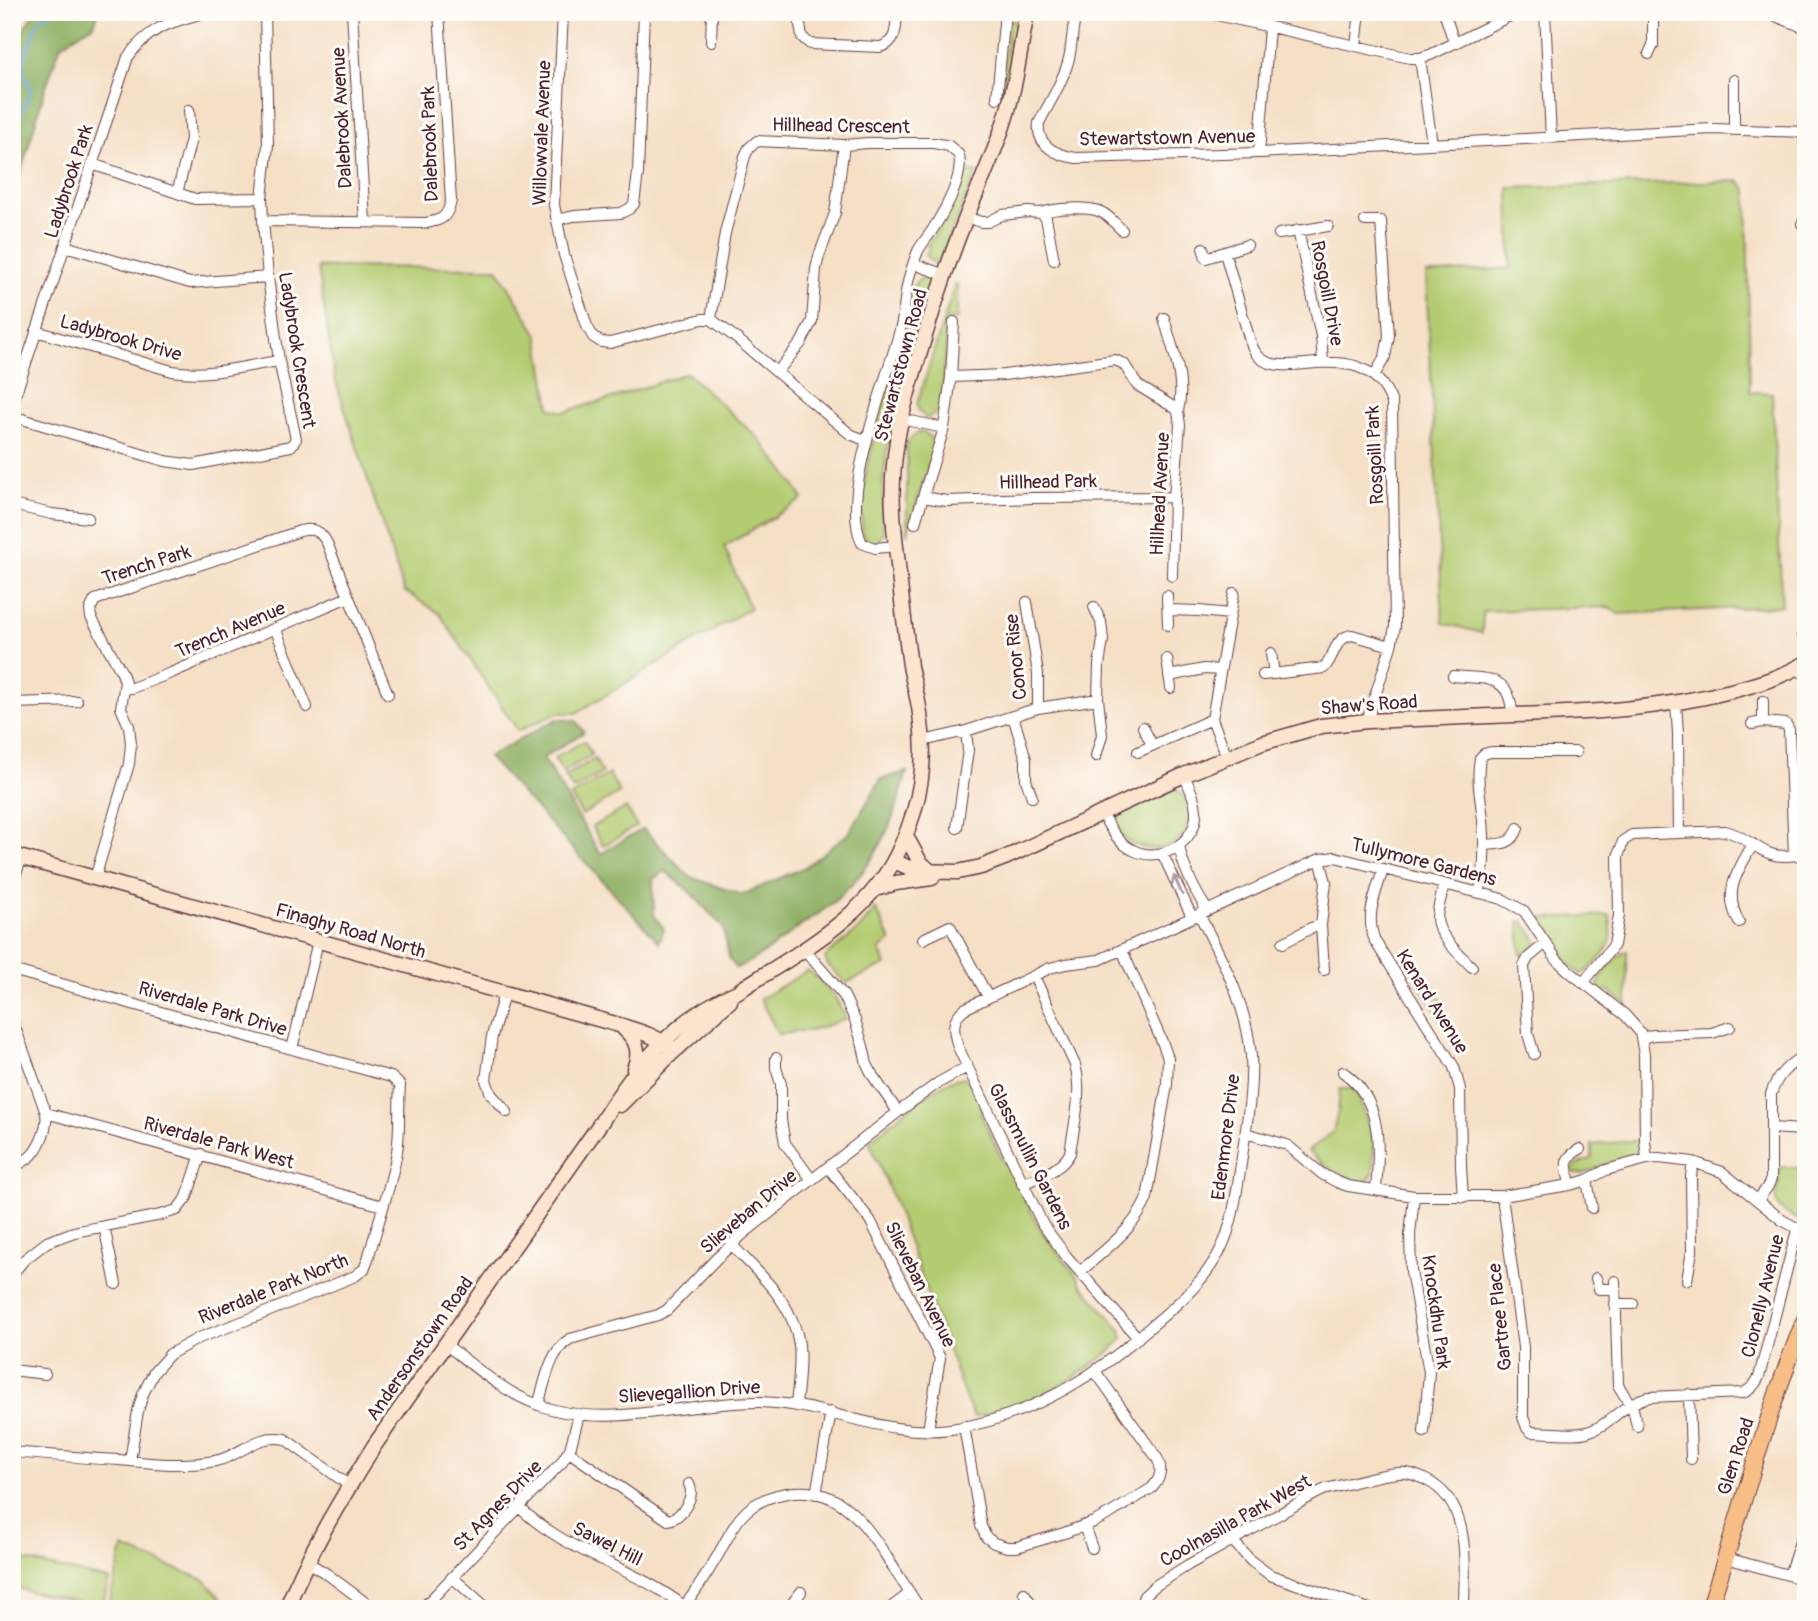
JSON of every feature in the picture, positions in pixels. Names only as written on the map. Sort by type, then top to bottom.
[{"type":"main road","name":"Stewartstown Road","points":[[894,861],[906,836],[919,795],[923,759],[920,711],[902,608],[893,525],[892,485],[897,438],[912,377],[945,275],[1003,127],[1017,72],[1027,13]]},
{"type":"main road","name":"Shaw's Road","points":[[875,889],[995,862],[1184,775],[1302,730],[1367,721],[1603,712],[1676,703],[1718,694],[1803,669]]},
{"type":"main road","points":[[906,836],[920,862],[929,870]]},
{"type":"main road","name":"Finaghy Road North","points":[[16,856],[653,1035],[674,1051]]},
{"type":"main road","name":"Shaw's Road","points":[[894,861],[911,870],[958,872]]},
{"type":"main road","name":"Andersonstown Road","points":[[286,1609],[307,1562],[374,1446],[629,1080],[663,1041],[696,1015],[722,998],[737,992],[835,928],[875,889],[894,861]]},
{"type":"main road","name":"Andersonstown Road","points":[[602,1121],[737,992]]},
{"type":"main road","points":[[619,1025],[633,1037],[637,1046],[638,1055],[629,1080]]},
{"type":"main road","name":"Glen Road","points":[[1709,1609],[1760,1444],[1791,1352],[1806,1317]]},
{"type":"street","name":"Ladybrook Park","points":[[12,405],[128,57],[146,35],[184,16],[206,12]]},
{"type":"street","name":"Ladybrook Crescent","points":[[12,416],[165,461],[193,465],[291,446],[296,439],[279,360],[263,221],[262,198],[268,145],[265,12]]},
{"type":"street","name":"Dalebrook Avenue","points":[[352,12],[365,221]]},
{"type":"street","name":"Dalebrook Park","points":[[263,221],[426,223],[439,220],[449,212],[451,201],[439,12]]},
{"type":"street","name":"Willowvale Avenue","points":[[563,12],[554,205],[564,255],[587,326],[593,337],[610,343],[702,318],[711,319]]},
{"type":"street","points":[[556,217],[562,219],[621,213],[634,204],[638,173],[644,12]]},
{"type":"street","points":[[711,42],[712,12]]},
{"type":"street","points":[[798,12],[802,37],[810,44],[880,47],[892,41],[898,12]]},
{"type":"street","points":[[997,98],[1005,12]]},
{"type":"street","points":[[1027,13],[1156,12]]},
{"type":"street","points":[[1203,12],[1401,57],[1420,58],[1518,12]]},
{"type":"street","points":[[1356,46],[1360,12]]},
{"type":"street","points":[[1444,12],[1454,42]]},
{"type":"street","points":[[1545,12],[1551,138]]},
{"type":"street","points":[[1649,54],[1653,44],[1653,12]]},
{"type":"street","points":[[1765,12],[1806,28]]},
{"type":"street","name":"Stewartstown Avenue","points":[[1076,14],[1065,73],[1039,123],[1039,136],[1051,150],[1066,156],[1086,159],[1259,153],[1734,129],[1806,132]]},
{"type":"street","points":[[1259,153],[1269,28]]},
{"type":"street","points":[[1420,58],[1432,144]]},
{"type":"street","points":[[1734,80],[1734,129]]},
{"type":"street","points":[[177,193],[191,139],[190,110]]},
{"type":"street","name":"Hillhead Crescent","points":[[711,319],[725,233],[748,148],[757,141],[844,145],[942,144],[954,149],[959,155],[960,168],[947,207],[922,243],[907,283],[901,327],[867,441],[855,501],[858,535],[862,542],[875,548],[896,546]]},
{"type":"street","points":[[777,372],[801,343],[812,321],[816,269],[835,213],[844,145]]},
{"type":"street","points":[[92,164],[195,199],[262,198]]},
{"type":"street","points":[[967,217],[988,222],[1002,215],[1028,212],[1072,209],[1098,211],[1113,219],[1122,230]]},
{"type":"street","points":[[1041,213],[1046,218],[1054,260]]},
{"type":"street","points":[[1225,253],[1250,341],[1259,357],[1274,364],[1351,364],[1374,376],[1385,357],[1389,336],[1381,221],[1365,221]]},
{"type":"street","points":[[1279,234],[1328,226]]},
{"type":"street","name":"Rosgoill Drive","points":[[1298,230],[1321,336],[1322,362]]},
{"type":"street","points":[[65,246],[190,283],[268,277]]},
{"type":"street","points":[[1203,248],[1206,258],[1247,246]]},
{"type":"street","points":[[914,264],[945,275]]},
{"type":"street","points":[[1164,318],[1180,377],[1181,401],[1178,411]]},
{"type":"street","points":[[711,319],[850,434],[867,441]]},
{"type":"street","points":[[915,523],[944,428],[951,377],[954,322]]},
{"type":"street","name":"Ladybrook Drive","points":[[36,331],[187,374],[279,360]]},
{"type":"street","name":"Hillhead Avenue","points":[[951,377],[1004,375],[1115,360],[1124,364],[1136,384],[1178,411],[1180,425],[1174,497],[1172,576]]},
{"type":"street","name":"Rosgoill Park","points":[[1367,721],[1391,646],[1396,609],[1393,411],[1388,394],[1374,376]]},
{"type":"street","points":[[901,419],[944,428]]},
{"type":"street","name":"Hillhead Park","points":[[923,497],[947,501],[1174,497]]},
{"type":"street","points":[[12,505],[52,514],[88,518]]},
{"type":"street","name":"Trench Park","points":[[95,878],[129,764],[131,744],[121,708],[125,682],[91,617],[90,610],[95,600],[300,531],[315,529],[327,543],[388,694]]},
{"type":"street","points":[[1227,757],[1212,719],[1234,593]]},
{"type":"street","points":[[1167,596],[1168,625]]},
{"type":"street","name":"Trench Avenue","points":[[124,689],[171,673],[348,597]]},
{"type":"street","name":"Conor Rise","points":[[1027,602],[1038,674],[1038,708]]},
{"type":"street","points":[[1094,607],[1101,622],[1103,640],[1098,665],[1102,735],[1096,756]]},
{"type":"street","points":[[1168,610],[1230,614]]},
{"type":"street","points":[[1803,636],[1806,613]]},
{"type":"street","points":[[275,628],[307,706]]},
{"type":"street","points":[[1270,653],[1269,675],[1324,668],[1340,640],[1348,635],[1391,646]]},
{"type":"street","points":[[1167,659],[1171,688]]},
{"type":"street","points":[[1169,676],[1204,669],[1220,670]]},
{"type":"street","points":[[1453,676],[1488,679],[1499,683],[1510,694],[1512,715]]},
{"type":"street","name":"Conor Rise","points":[[923,741],[966,731],[1038,708],[1098,698]]},
{"type":"street","points":[[12,704],[77,701]]},
{"type":"street","points":[[1763,701],[1757,723],[1786,724],[1789,730],[1794,855]]},
{"type":"street","points":[[1676,703],[1679,832]]},
{"type":"street","name":"Conor Rise","points":[[1013,716],[1026,759],[1026,780],[1032,797]]},
{"type":"street","points":[[1138,752],[1212,719]]},
{"type":"street","points":[[1143,727],[1152,746]]},
{"type":"street","points":[[957,828],[968,750],[966,731]]},
{"type":"street","points":[[1479,893],[1483,879],[1484,845],[1480,758],[1491,752],[1576,752]]},
{"type":"street","points":[[1102,813],[1117,838],[1128,848],[1141,854],[1162,853],[1179,846],[1194,826],[1196,812],[1184,775]]},
{"type":"street","points":[[1484,845],[1507,844],[1516,835],[1518,828]]},
{"type":"street","points":[[1583,983],[1614,945],[1619,915],[1618,857],[1623,841],[1632,835],[1725,831],[1738,834],[1772,855],[1806,854]]},
{"type":"street","points":[[1739,922],[1732,911],[1732,883],[1754,844]]},
{"type":"street","points":[[1179,846],[1199,898],[1199,914]]},
{"type":"street","points":[[1162,853],[1199,914]]},
{"type":"street","points":[[12,888],[16,856]]},
{"type":"street","name":"Tullymore Gardens","points":[[958,1046],[953,1027],[957,1016],[964,1009],[1060,965],[1099,960],[1320,859],[1335,857],[1502,899],[1524,911],[1557,960],[1635,1024],[1642,1038]]},
{"type":"street","points":[[1320,859],[1326,882],[1321,925],[1325,970]]},
{"type":"street","name":"Kenard Avenue","points":[[1383,870],[1371,910],[1371,931],[1458,1078],[1463,1197]]},
{"type":"street","points":[[1444,884],[1437,920],[1440,929],[1452,947],[1472,967]]},
{"type":"street","name":"Edenmore Drive","points":[[1138,1338],[1180,1302],[1202,1278],[1217,1256],[1233,1217],[1246,1133],[1251,1055],[1245,1019],[1235,989],[1199,914]]},
{"type":"street","points":[[1283,943],[1321,925]]},
{"type":"street","points":[[923,939],[950,926],[988,997]]},
{"type":"street","points":[[292,1049],[318,940]]},
{"type":"street","points":[[1534,1054],[1528,1034],[1524,966],[1528,958],[1546,943]]},
{"type":"street","points":[[804,949],[844,996],[860,1034],[867,1064],[878,1085],[898,1112]]},
{"type":"street","points":[[1080,1272],[1127,1230],[1143,1207],[1147,1198],[1167,1086],[1168,1058],[1122,950]]},
{"type":"street","name":"Riverdale Park Drive","points":[[12,970],[391,1077],[400,1085]]},
{"type":"street","points":[[1022,1184],[1061,1166],[1070,1153],[1079,1078],[1034,976]]},
{"type":"street","points":[[504,994],[492,1037],[486,1080],[491,1094],[507,1112]]},
{"type":"street","points":[[12,1020],[47,1121],[35,1151],[12,1168]]},
{"type":"street","points":[[1647,1159],[1642,1038],[1653,1035],[1712,1034],[1730,1027]]},
{"type":"street","name":"Glassmullin Gardens","points":[[958,1046],[1043,1225],[1060,1250],[1138,1338]]},
{"type":"street","points":[[1758,1200],[1771,1179],[1771,1094],[1782,1072],[1806,1053]]},
{"type":"street","points":[[775,1058],[785,1143],[811,1180]]},
{"type":"street","name":"Slieveban Drive","points":[[538,1405],[553,1359],[564,1342],[663,1312],[731,1244],[898,1112],[938,1083],[967,1067]]},
{"type":"street","points":[[1343,1072],[1361,1087],[1377,1129],[1379,1150],[1376,1189]]},
{"type":"street","name":"Riverdale Park North","points":[[130,1461],[143,1394],[162,1363],[181,1347],[355,1276],[364,1269],[396,1157],[400,1085]]},
{"type":"street","name":"Riverdale Park West","points":[[46,1113],[383,1206]]},
{"type":"street","points":[[1771,1128],[1806,1128]]},
{"type":"street","points":[[1246,1133],[1287,1145],[1322,1174],[1337,1182],[1414,1196],[1502,1196],[1570,1185],[1606,1170],[1647,1159],[1693,1162],[1722,1172],[1772,1212],[1801,1231]]},
{"type":"street","points":[[1570,1185],[1567,1162],[1569,1156],[1580,1149]]},
{"type":"street","points":[[12,1274],[24,1260],[47,1242],[74,1232],[177,1210],[187,1197],[201,1154]]},
{"type":"street","points":[[1687,1280],[1692,1251],[1693,1162]]},
{"type":"street","name":"Slieveban Avenue","points":[[828,1167],[870,1220],[940,1358],[928,1430]]},
{"type":"street","points":[[1587,1180],[1592,1209]]},
{"type":"street","name":"Knockdhu Park","points":[[1414,1196],[1410,1235],[1411,1270],[1429,1372],[1424,1432]]},
{"type":"street","name":"Gartree Place","points":[[1502,1196],[1523,1348],[1523,1417],[1531,1432]]},
{"type":"street","points":[[104,1226],[116,1284]]},
{"type":"street","name":"Clonelly Avenue","points":[[1531,1432],[1586,1433],[1599,1427],[1630,1404],[1649,1397],[1748,1391],[1757,1382],[1801,1231]]},
{"type":"street","points":[[731,1244],[778,1294],[789,1310],[800,1353],[796,1405]]},
{"type":"street","points":[[1596,1278],[1599,1289],[1615,1285],[1618,1385],[1630,1404],[1637,1426]]},
{"type":"street","points":[[1615,1304],[1633,1304]]},
{"type":"street","name":"Slievegallion Drive","points":[[445,1344],[494,1381],[525,1399],[579,1415],[632,1414],[733,1402],[762,1402],[831,1412],[894,1429],[928,1430],[949,1429],[1002,1417],[1042,1401],[1096,1371],[1138,1338]]},
{"type":"street","points":[[12,1370],[45,1374]]},
{"type":"street","points":[[964,1426],[981,1526],[990,1540],[1000,1545],[1017,1547],[1084,1526],[1152,1488],[1161,1471],[1157,1458],[1096,1371]]},
{"type":"street","points":[[1689,1394],[1690,1459]]},
{"type":"street","points":[[816,1493],[831,1412]]},
{"type":"street","name":"St Agnes Drive","points":[[422,1609],[561,1463],[569,1452],[579,1415]]},
{"type":"street","points":[[12,1452],[188,1464],[217,1461],[260,1440],[274,1437],[285,1439],[350,1486]]},
{"type":"street","points":[[569,1452],[668,1520],[679,1515],[691,1496],[689,1484]]},
{"type":"street","name":"Coolnasilla Park West","points":[[1143,1609],[1144,1596],[1155,1586],[1326,1489],[1395,1474],[1410,1474],[1438,1487],[1456,1513],[1462,1529],[1464,1609]]},
{"type":"street","points":[[683,1607],[708,1572],[740,1518],[751,1507],[777,1495],[800,1491],[832,1499],[862,1522],[920,1609]]},
{"type":"street","name":"Sawel Hill","points":[[519,1507],[541,1527],[657,1587],[683,1607]]},
{"type":"street","points":[[1788,1575],[1806,1524]]},
{"type":"street","points":[[1084,1526],[1092,1548]]},
{"type":"street","points":[[1232,1540],[1270,1575],[1369,1609]]},
{"type":"street","points":[[1726,1558],[1806,1580]]},
{"type":"street","points":[[307,1562],[374,1609]]},
{"type":"street","points":[[452,1577],[488,1609]]},
{"type":"street","points":[[791,1608],[801,1592]]},
{"type":"street","points":[[889,1609],[910,1593]]},
{"type":"street","points":[[1024,1593],[1035,1609]]},
{"type":"green space","points":[[36,12],[99,12],[93,25],[61,45],[46,86],[12,203],[12,59],[26,25]]},
{"type":"green space","points":[[1009,20],[1016,21],[1003,95],[1000,99]]},
{"type":"green space","points":[[977,172],[939,261],[934,264],[926,256],[929,247],[927,245],[949,211],[963,173]]},
{"type":"green space","points":[[1739,181],[1747,190],[1750,392],[1772,393],[1782,606],[1618,614],[1610,607],[1483,611],[1482,633],[1443,623],[1426,274],[1511,268],[1509,188]]},
{"type":"green space","points":[[318,267],[497,268],[538,335],[550,408],[564,412],[687,373],[758,438],[803,499],[724,547],[750,608],[576,713],[557,713],[518,731],[439,613],[404,591],[335,379]]},
{"type":"green space","points":[[923,278],[931,283],[931,286],[891,418],[883,481],[883,536],[879,543],[872,543],[862,532],[862,500],[867,466],[903,343],[912,288]]},
{"type":"green space","points":[[955,285],[957,319],[948,320],[941,408],[927,419],[919,411],[917,404]]},
{"type":"green space","points":[[924,432],[935,445],[907,535],[907,445],[913,436]]},
{"type":"green space","points":[[557,719],[576,721],[584,732],[543,758],[600,854],[643,829],[690,877],[742,895],[805,867],[849,833],[881,779],[907,772],[883,840],[852,884],[817,915],[759,956],[736,968],[729,958],[723,927],[687,889],[665,871],[653,879],[654,915],[664,929],[659,942],[488,757]]},
{"type":"green space","points":[[584,741],[592,755],[563,772],[554,758]]},
{"type":"green space","points":[[595,759],[602,773],[573,790],[565,776]]},
{"type":"green space","points":[[609,774],[620,793],[582,815],[571,796]]},
{"type":"green space","points":[[1171,790],[1179,791],[1190,808],[1189,820],[1181,836],[1169,846],[1155,849],[1141,847],[1120,833],[1118,822],[1123,811]]},
{"type":"green space","points":[[626,808],[637,826],[603,846],[592,827]]},
{"type":"green space","points":[[876,909],[891,941],[880,949],[886,965],[846,983],[828,966],[825,957],[859,929]]},
{"type":"green space","points":[[1610,915],[1609,944],[1594,965],[1580,974],[1563,956],[1560,943],[1541,918]]},
{"type":"green space","points":[[1519,921],[1523,921],[1537,944],[1521,955]]},
{"type":"green space","points":[[1627,951],[1627,1005],[1609,991],[1602,991],[1598,984],[1610,965]]},
{"type":"green space","points":[[807,971],[835,997],[846,1019],[810,1031],[778,1034],[760,999]]},
{"type":"green space","points":[[1415,978],[1431,982],[1446,1008],[1443,1024]]},
{"type":"green space","points":[[964,1077],[970,1082],[984,1111],[980,1113],[1004,1163],[1008,1162],[1037,1223],[1079,1278],[1079,1282],[1121,1330],[1123,1339],[1091,1366],[1054,1389],[1014,1407],[974,1417],[869,1141],[928,1094]]},
{"type":"green space","points":[[1340,1089],[1351,1089],[1357,1093],[1374,1142],[1373,1174],[1360,1182],[1333,1172],[1308,1151],[1333,1132]]},
{"type":"green space","points":[[1639,1140],[1636,1154],[1581,1174],[1573,1173],[1576,1165],[1592,1159],[1592,1145]]},
{"type":"green space","points":[[1781,1167],[1806,1168],[1806,1223],[1785,1212],[1777,1203],[1776,1189]]},
{"type":"green space","points":[[123,1548],[205,1580],[231,1609],[108,1608]]},
{"type":"green space","points":[[23,1560],[109,1580],[102,1608],[16,1588]]},
{"type":"waterway","points":[[12,172],[17,123],[31,90],[22,65],[38,22],[53,12]]}]
